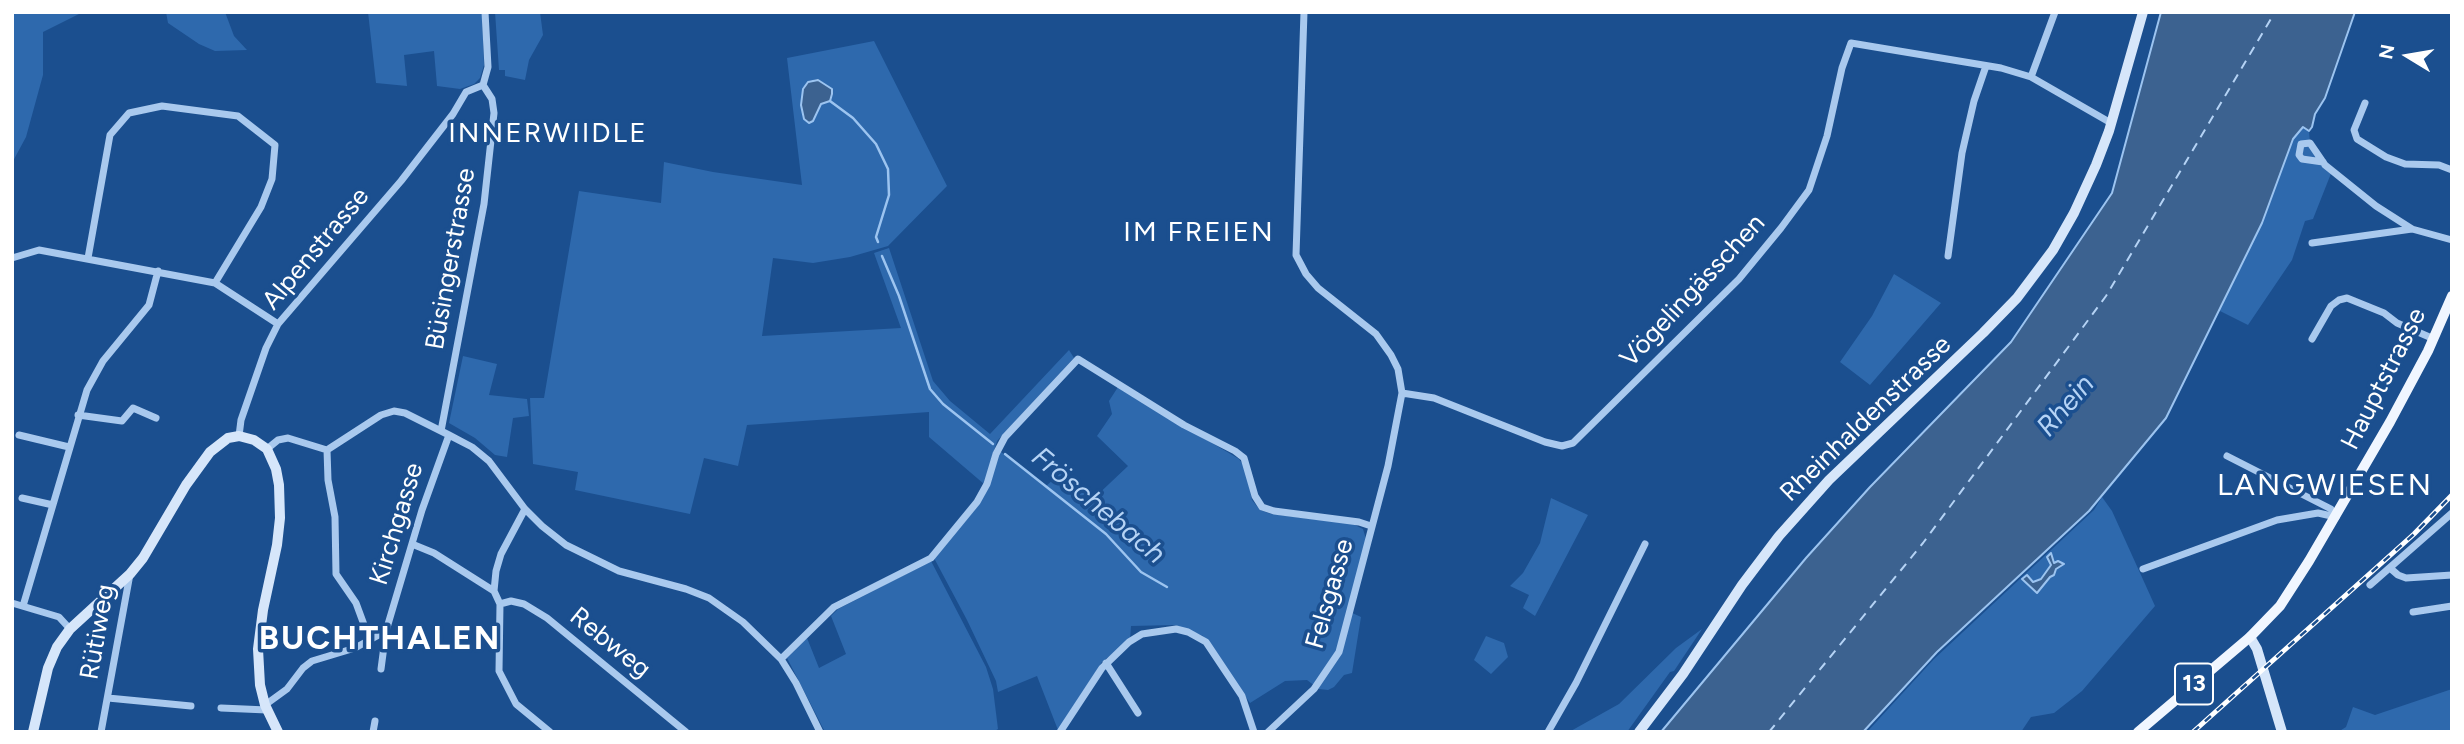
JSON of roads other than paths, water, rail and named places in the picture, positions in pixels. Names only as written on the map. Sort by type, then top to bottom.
[{"type":"main road","name":"Rheinhaldenstrasse","points":[[1639,732],[1779,536],[1829,480],[1974,343],[2017,298],[2053,250],[2087,187],[2110,127],[2143,12]]},
{"type":"main road","name":"Hauptstrasse","points":[[2138,732],[2250,637],[2280,606],[2336,517],[2390,422],[2434,339],[2452,296]]},
{"type":"main road","points":[[33,732],[48,668],[57,647],[70,629],[130,574],[143,558],[186,485],[210,452],[228,438],[239,436],[254,440],[267,449],[276,469],[279,485],[280,518],[258,649],[260,685],[266,707],[278,732]]},
{"type":"main road","points":[[2250,637],[2257,649],[2282,732]]},
{"type":"street","name":"Büsingerstrasse","points":[[445,433],[484,204],[494,113],[492,99],[483,85],[488,67],[485,12]]},
{"type":"street","points":[[1304,12],[1296,255],[1306,274],[1318,288],[1377,334],[1398,369],[1402,393]]},
{"type":"street","points":[[2031,78],[2055,12]]},
{"type":"street","name":"Vögelingässchen","points":[[1402,393],[1434,398],[1545,442],[1562,446],[1573,443],[1739,279],[1809,190],[1827,136],[1842,68],[1851,43],[1986,66],[2031,78],[2110,127]]},
{"type":"street","points":[[1948,256],[1962,153],[1971,112],[1986,66]]},
{"type":"street","name":"Alpenstrasse","points":[[239,436],[241,420],[278,324],[401,181],[453,114],[466,92],[483,85]]},
{"type":"street","points":[[2365,103],[2354,130],[2357,139],[2386,157],[2405,164],[2439,165],[2452,170]]},
{"type":"street","points":[[88,258],[110,135],[129,113],[162,106],[238,116],[275,145],[272,179],[261,207],[215,283]]},
{"type":"street","points":[[2323,162],[2376,206],[2412,229],[2452,240]]},
{"type":"street","points":[[2312,243],[2412,229]]},
{"type":"street","points":[[12,258],[39,250],[215,283],[278,324]]},
{"type":"street","points":[[23,606],[78,415],[95,374],[149,305],[158,271]]},
{"type":"street","points":[[2312,340],[2331,306],[2347,298],[2384,313],[2397,323],[2434,339]]},
{"type":"street","points":[[781,659],[834,607],[931,558],[977,502],[1005,437],[1078,359],[1184,425],[1244,458],[1255,496],[1262,508],[1371,526]]},
{"type":"street","name":"Felsgasse","points":[[1268,732],[1314,689],[1339,652],[1388,466],[1402,393]]},
{"type":"street","points":[[78,415],[122,421],[133,408],[156,418]]},
{"type":"street","points":[[327,450],[390,411],[405,413],[472,447],[489,461],[525,509],[566,545],[619,571],[709,598],[743,622],[781,659],[820,732]]},
{"type":"street","name":"Kirchgasse","points":[[381,668],[386,631],[445,433]]},
{"type":"street","points":[[19,435],[69,447]]},
{"type":"street","points":[[267,449],[278,440],[288,438],[327,450]]},
{"type":"street","points":[[327,450],[328,480],[335,517],[336,574],[356,603],[370,641]]},
{"type":"street","points":[[2227,456],[2331,509],[2336,517]]},
{"type":"street","points":[[22,498],[53,505]]},
{"type":"street","points":[[525,509],[501,554],[496,571],[494,591],[500,604],[499,671],[516,704],[550,732]]},
{"type":"street","points":[[2143,569],[2277,520],[2318,513],[2336,517]]},
{"type":"street","points":[[2370,585],[2452,513]]},
{"type":"street","points":[[412,544],[434,553],[494,591]]},
{"type":"street","points":[[1548,732],[1576,683],[1645,544]]},
{"type":"street","points":[[2390,568],[2406,578],[2452,575]]},
{"type":"street","name":"Rütiweg","points":[[101,732],[130,574]]},
{"type":"street","name":"Rebweg","points":[[500,604],[511,601],[524,604],[547,618],[686,732]]},
{"type":"street","points":[[12,603],[59,617],[70,629]]},
{"type":"street","points":[[2413,612],[2452,607]]},
{"type":"street","points":[[1060,732],[1106,663],[1142,634],[1161,630],[1188,632],[1206,642],[1242,696],[1254,732]]},
{"type":"street","points":[[220,708],[266,707],[287,689],[312,661],[355,648],[386,631]]},
{"type":"street","points":[[1106,663],[1138,713]]},
{"type":"street","name":"Rütiweg","points":[[108,698],[191,706]]},
{"type":"street","points":[[373,732],[375,720]]},
{"type":"water","name":"Rhein","points":[[2161,12],[2355,12],[2312,127],[2309,131],[2303,127],[2293,139],[2262,223],[2166,418],[2089,511],[1937,652],[1863,732],[1661,732],[1806,558],[1870,487],[2011,342],[2112,193]]},
{"type":"water","points":[[818,80],[832,89],[832,94],[830,101],[821,104],[813,121],[809,123],[804,119],[801,105],[803,89],[808,82]]},
{"type":"water","points":[[2051,553],[2054,563],[2058,561],[2064,564],[2056,569],[2054,575],[2037,593],[2022,579],[2027,575],[2033,582],[2041,579],[2051,565],[2047,557]]},
{"type":"waterway","name":"Fröschebach","points":[[830,101],[853,118],[876,144],[888,169],[889,195],[876,237],[878,242]]},
{"type":"waterway","name":"Fröschebach","points":[[882,256],[899,296],[930,389],[943,404],[993,444]]},
{"type":"waterway","name":"Fröschebach","points":[[1005,454],[1106,534],[1141,572],[1167,587]]},
{"type":"railway","points":[[2193,732],[2414,534],[2452,495]]},
{"type":"district","name":"INNERWIIDLE","points":[[548,134]]},
{"type":"district","name":"IM FREIEN","points":[[1199,233]]},
{"type":"district","name":"LANGWIESEN","points":[[2325,486]]},
{"type":"district","name":"BUCHTHALEN","points":[[380,639]]}]
